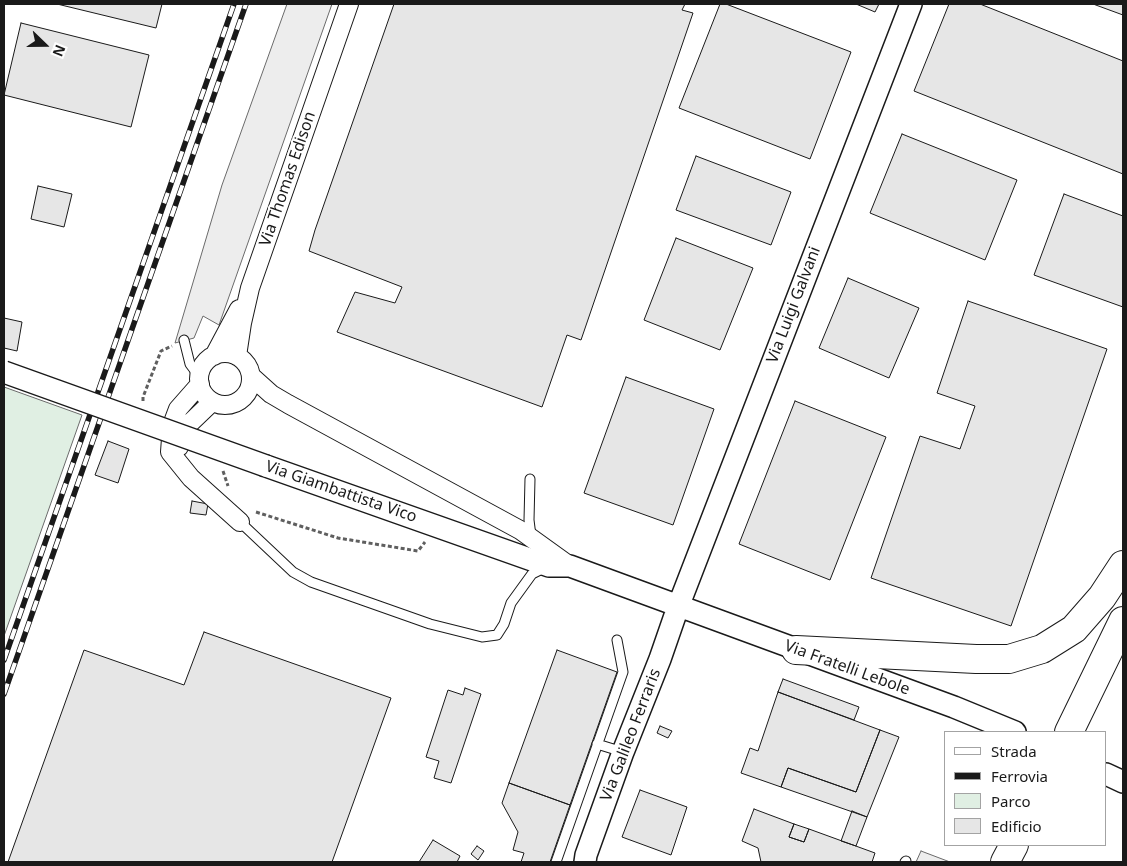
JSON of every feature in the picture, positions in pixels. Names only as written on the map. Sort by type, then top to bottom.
[{"type":"main road","points":[[796,650],[976,660],[1009,659],[1042,649],[1074,629],[1102,597],[1123,565]]},
{"type":"main road","points":[[1069,731],[1123,621]]},
{"type":"main road","points":[[1005,862],[1013,846]]},
{"type":"street","name":"Via Thomas Edison","points":[[237,356],[250,288],[349,4]]},
{"type":"street","name":"Via Luigi Galvani","points":[[678,607],[911,4]]},
{"type":"street","points":[[214,356],[250,288]]},
{"type":"street","points":[[229,354],[237,356],[249,368],[251,376],[248,393],[234,404],[225,405],[212,402],[202,392],[200,380],[202,368],[214,356],[229,354]]},
{"type":"street","name":"Via Giambattista Vico","points":[[4,372],[549,566],[570,566],[678,607]]},
{"type":"street","points":[[251,376],[271,394],[288,404],[520,530],[570,566]]},
{"type":"street","points":[[200,380],[178,409],[172,425],[170,452],[191,478],[240,522]]},
{"type":"street","points":[[191,478],[179,448],[188,425],[212,402]]},
{"type":"street","name":"Via Fratelli Lebole","points":[[678,607],[954,707],[1013,731]]},
{"type":"street","name":"Via Galileo Ferraris","points":[[585,862],[623,752],[660,659],[678,607]]},
{"type":"street","points":[[1107,774],[1123,782]]},
{"type":"lane","points":[[184,340],[190,364],[200,380]]},
{"type":"lane","points":[[530,479],[528,520],[531,538]]},
{"type":"lane","points":[[240,522],[293,572],[311,582],[430,624],[482,638],[497,635],[504,624],[511,604],[532,574],[549,566]]},
{"type":"lane","points":[[556,862],[623,672],[617,640]]},
{"type":"lane","points":[[597,744],[623,752]]},
{"type":"green space","points":[[4,387],[82,415],[4,636]]},
{"type":"shaded area","points":[[287,4],[332,4],[219,325],[203,316],[194,338],[175,343],[222,185]]},
{"type":"shaded area","points":[[921,851],[950,862],[916,862]]},
{"type":"building","points":[[57,4],[162,4],[156,28]]},
{"type":"building","points":[[394,4],[685,4],[682,10],[693,13],[581,340],[567,335],[542,407],[337,332],[355,292],[395,303],[402,287],[309,251]]},
{"type":"building","points":[[720,4],[726,4],[851,52],[810,159],[679,108]]},
{"type":"building","points":[[856,4],[879,4],[875,12]]},
{"type":"building","points":[[949,4],[980,4],[1123,61],[1123,174],[914,91]]},
{"type":"building","points":[[1093,4],[1123,4],[1123,15]]},
{"type":"building","points":[[21,23],[149,55],[131,127],[4,95]]},
{"type":"building","points":[[902,134],[1017,180],[985,260],[870,213]]},
{"type":"building","points":[[696,156],[791,192],[771,245],[676,210]]},
{"type":"building","points":[[38,186],[72,194],[64,227],[31,219]]},
{"type":"building","points":[[1064,194],[1123,216],[1123,307],[1034,275]]},
{"type":"building","points":[[676,238],[753,268],[720,350],[644,320]]},
{"type":"building","points":[[848,278],[919,308],[889,378],[819,348]]},
{"type":"building","points":[[968,301],[1107,349],[1011,626],[871,578],[920,436],[960,449],[975,406],[937,393]]},
{"type":"building","points":[[4,318],[22,322],[17,351],[4,348]]},
{"type":"building","points":[[626,377],[714,409],[673,525],[584,493]]},
{"type":"building","points":[[795,401],[886,437],[830,580],[739,544]]},
{"type":"building","points":[[108,441],[129,449],[118,483],[95,475]]},
{"type":"building","points":[[192,501],[208,504],[206,515],[190,513]]},
{"type":"building","points":[[204,632],[391,698],[332,862],[8,862],[84,650],[184,685]]},
{"type":"building","points":[[557,650],[617,672],[570,805],[509,783]]},
{"type":"building","points":[[783,679],[859,707],[854,720],[778,692]]},
{"type":"building","points":[[465,688],[481,694],[451,783],[434,778],[439,761],[426,757],[448,690],[463,695]]},
{"type":"building","points":[[778,692],[880,730],[856,792],[788,768],[781,787],[741,773],[750,748],[758,751]]},
{"type":"building","points":[[660,726],[672,731],[668,738],[657,733]]},
{"type":"building","points":[[880,730],[899,737],[867,817],[781,787],[788,768],[856,792]]},
{"type":"building","points":[[509,783],[570,805],[550,862],[521,862],[524,853],[513,850],[518,832],[502,803]]},
{"type":"building","points":[[640,790],[687,807],[671,855],[622,837]]},
{"type":"building","points":[[754,809],[794,824],[789,837],[804,842],[809,829],[875,853],[872,862],[761,862],[758,848],[742,841]]},
{"type":"building","points":[[852,811],[867,817],[856,846],[841,841]]},
{"type":"building","points":[[794,824],[809,829],[804,842],[789,837]]},
{"type":"building","points":[[433,840],[460,856],[457,862],[419,862]]},
{"type":"building","points":[[477,846],[484,851],[478,860],[471,854]]},
{"type":"railway","points":[[4,660],[234,4]]},
{"type":"railway","points":[[4,694],[246,4]]}]
